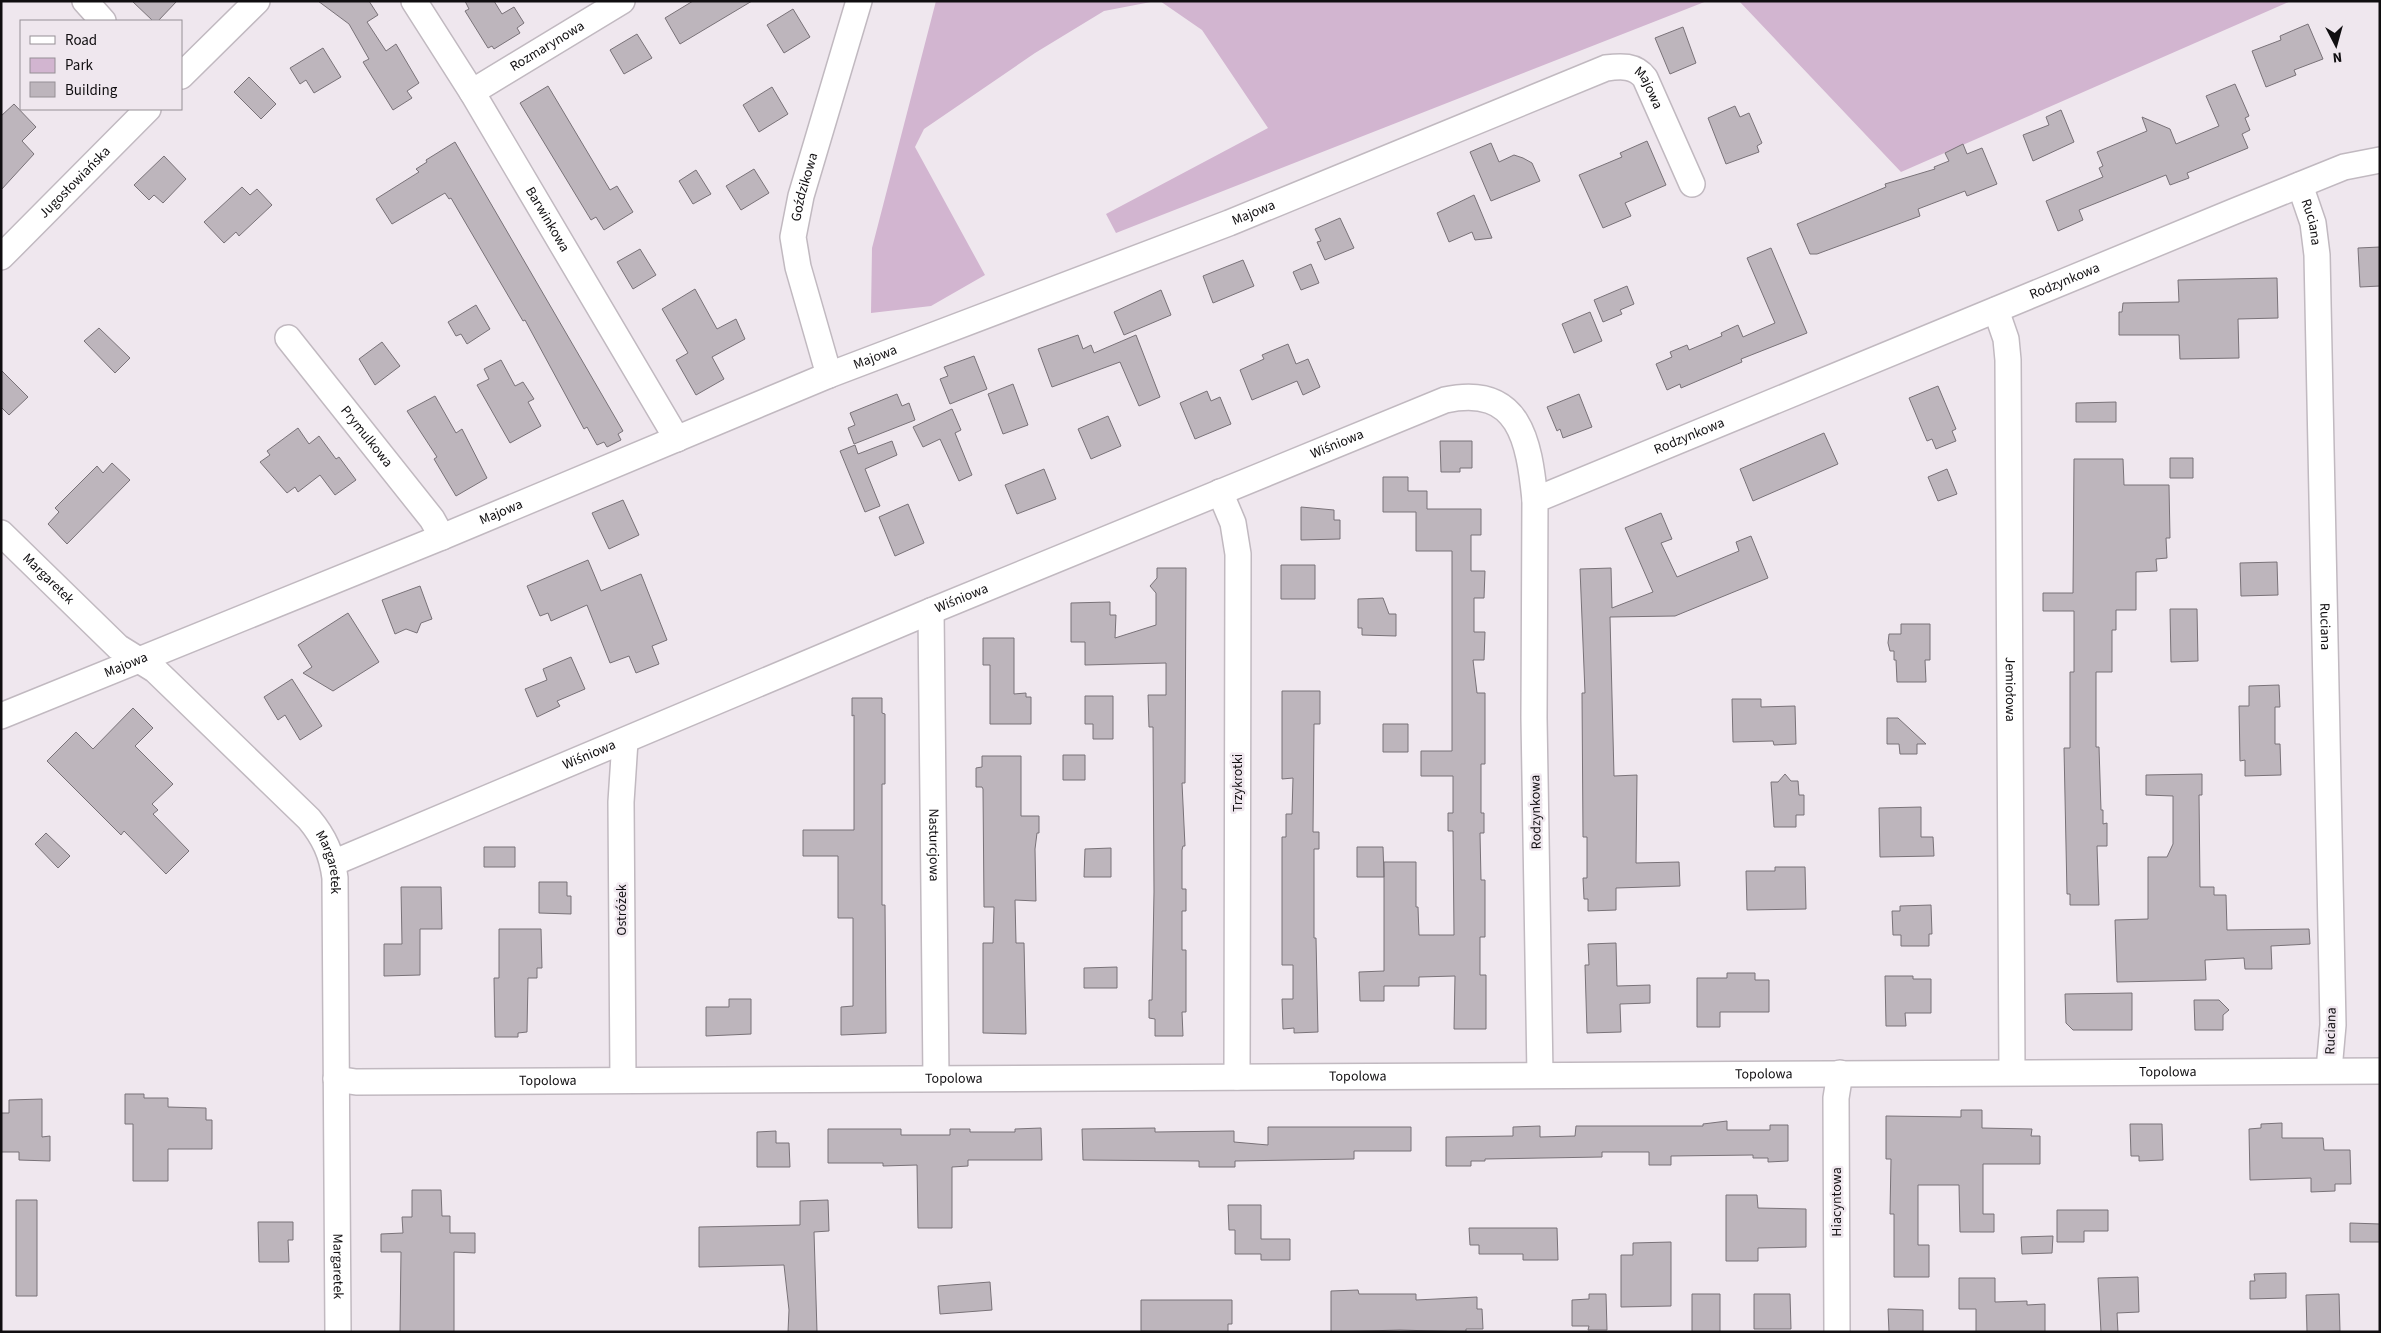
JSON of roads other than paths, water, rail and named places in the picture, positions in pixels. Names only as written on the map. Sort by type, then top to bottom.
[{"type":"street","points":[[84,1],[102,20]]},
{"type":"street","points":[[182,75],[257,1]]},
{"type":"street","name":"Barwinkowa","points":[[414,1],[472,92],[677,439]]},
{"type":"street","name":"Rozmarynowa","points":[[472,92],[622,1]]},
{"type":"street","name":"Goździkowa","points":[[829,375],[806,296],[794,237],[801,196],[859,1]]},
{"type":"street","name":"Majowa","points":[[1,716],[442,537],[829,375],[1229,223],[1606,68],[1624,66],[1632,68],[1646,78],[1692,184]]},
{"type":"street","name":"Jugosłowiańska","points":[[1,257],[147,110]]},
{"type":"street","name":"Rodzynkowa","points":[[1540,1075],[1534,718],[1535,500],[2344,167],[2380,160]]},
{"type":"street","name":"Ruciana","points":[[2300,185],[2313,224],[2317,255],[2333,1025],[2329,1070]]},
{"type":"street","name":"Jemiołowa","points":[[1996,310],[2006,339],[2008,360],[2012,1072]]},
{"type":"street","name":"Prymulkowa","points":[[288,338],[432,519],[442,537]]},
{"type":"street","name":"Wiśniowa","points":[[333,863],[931,611],[1445,400],[1464,396],[1496,403],[1507,410],[1523,434],[1529,454],[1535,500]]},
{"type":"street","name":"Trzykrotki","points":[[1220,492],[1233,523],[1238,554],[1237,1077]]},
{"type":"street","name":"Margaretek","points":[[1,534],[118,647],[155,670],[309,819],[320,832],[333,863],[335,878],[338,1332]]},
{"type":"street","name":"Nasturcjowa","points":[[931,611],[936,1078]]},
{"type":"street","name":"Ostróżek","points":[[623,1080],[621,802],[626,741]]},
{"type":"street","name":"Topolowa","points":[[336,1079],[356,1082],[2380,1071]]},
{"type":"street","name":"Hiacyntowa","points":[[1837,1332],[1836,1098],[1840,1073]]}]
